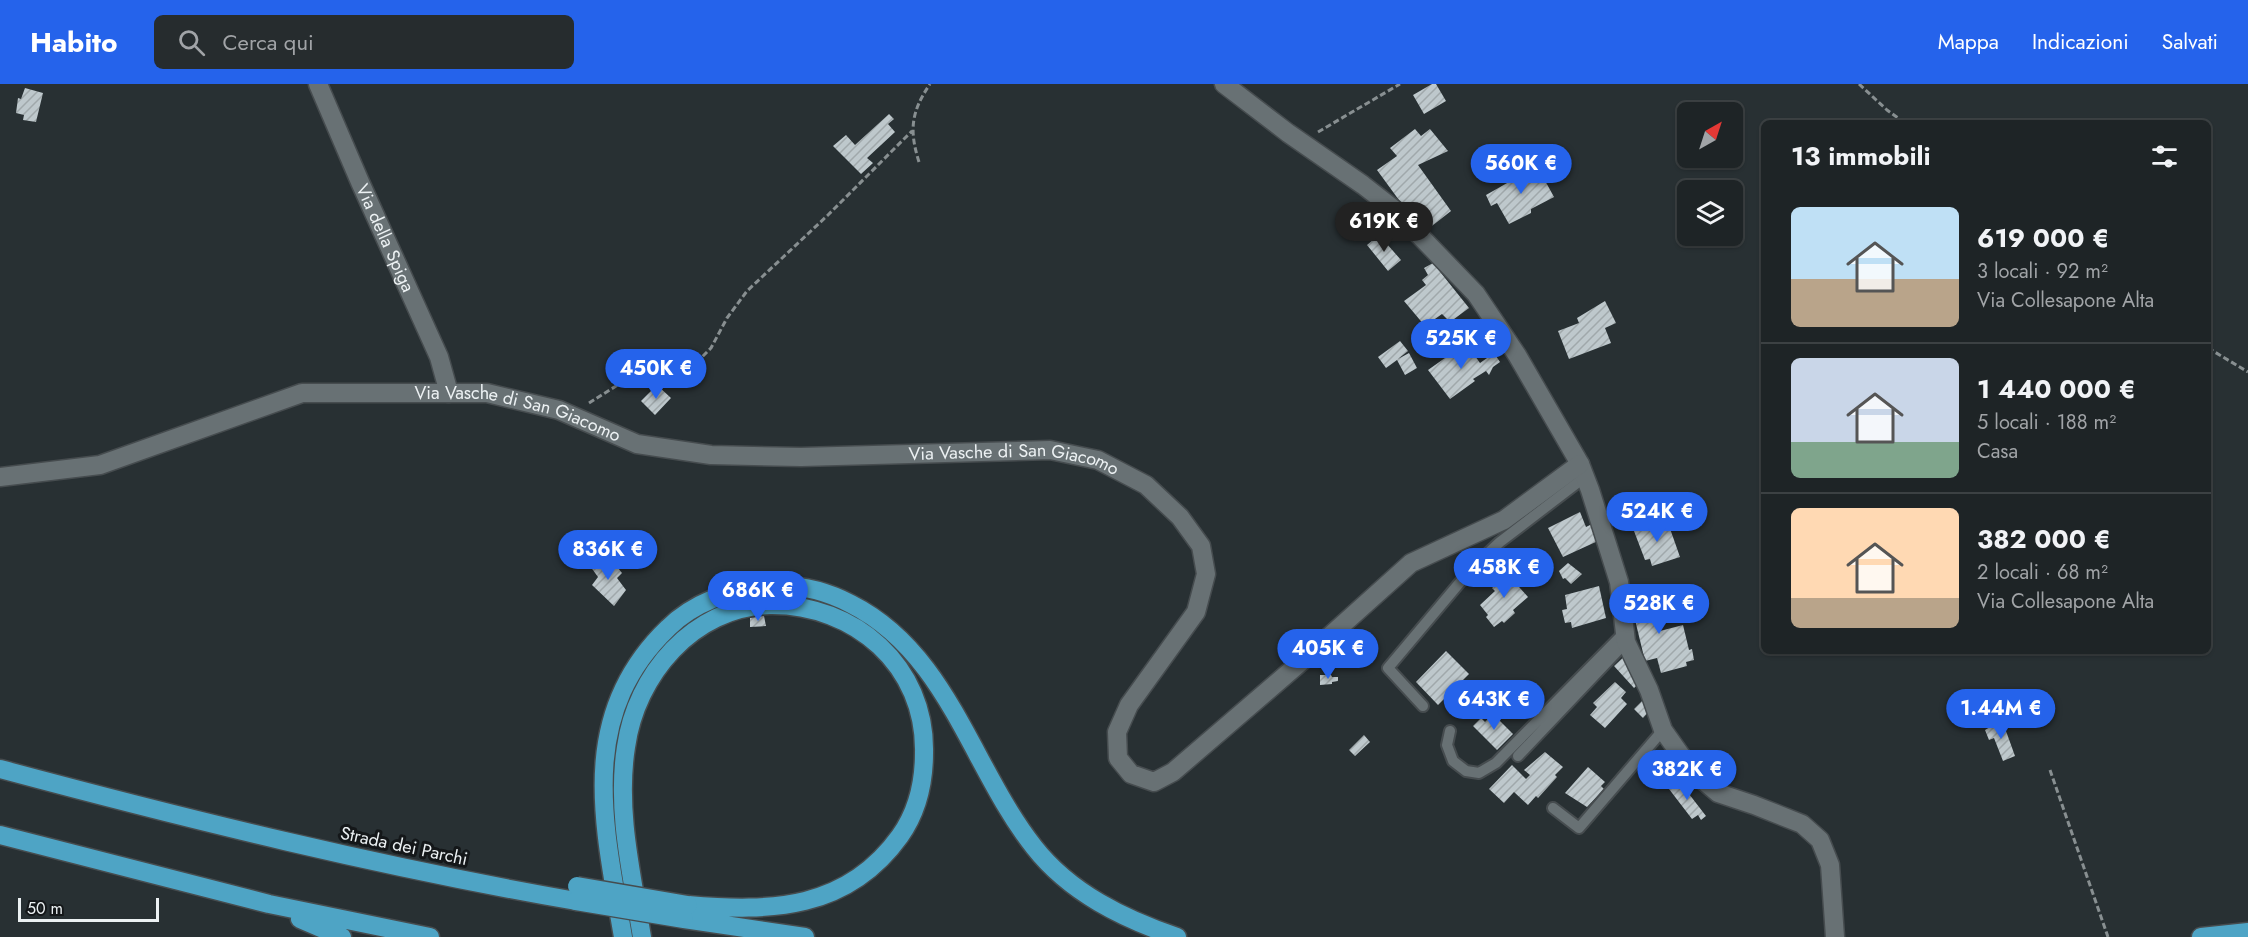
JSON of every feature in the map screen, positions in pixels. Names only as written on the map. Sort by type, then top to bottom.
[{"type":"highway","points":[[623,937],[605,823],[603,784],[606,744],[615,707],[631,671],[654,641],[675,621],[700,605],[727,594],[779,585],[808,588],[835,596],[864,610],[889,628],[914,653],[938,685],[989,778],[1034,848],[1064,878],[1104,907],[1144,926],[1178,937]]},
{"type":"highway","points":[[642,937],[623,804],[623,777],[626,746],[633,716],[645,688],[660,663],[682,639],[710,621],[737,611],[769,605],[802,608],[837,618],[866,633],[890,654],[906,678],[919,705],[925,738],[924,772],[917,803],[906,828],[885,857],[859,878],[821,896],[793,904],[762,908],[686,912]]},
{"type":"highway","name":"Strada dei Parchi","points":[[0,769],[165,813],[479,884],[576,894],[686,912],[804,937]]},
{"type":"highway","points":[[0,835],[269,904],[430,937]]},
{"type":"highway","points":[[269,904],[342,937]]},
{"type":"highway","points":[[2201,937],[2248,932]]},
{"type":"street","name":"Via della Spiga","points":[[318,84],[440,357],[448,393]]},
{"type":"street","points":[[1224,84],[1301,142],[1363,184],[1395,210],[1476,294],[1517,355],[1582,471],[1619,582],[1625,637],[1649,690],[1663,730],[1692,771],[1718,793],[1802,824],[1820,840],[1830,866],[1835,937]]},
{"type":"street","name":"Via Vasche di San Giacomo","points":[[0,477],[100,465],[302,393],[487,393],[559,410],[637,444],[711,455],[813,457],[1050,450],[1098,460],[1146,485],[1180,517],[1201,546],[1206,574],[1196,612],[1129,705],[1117,732],[1118,758],[1131,774],[1154,782],[1173,772],[1411,563],[1504,520],[1582,471]]},
{"type":"lane","points":[[1422,706],[1388,668],[1472,568],[1582,471]]},
{"type":"lane","points":[[1449,731],[1447,745],[1453,761],[1466,771],[1479,773],[1497,763],[1625,637]]},
{"type":"lane","points":[[1518,756],[1625,637]]},
{"type":"lane","points":[[1553,808],[1579,828],[1663,730]]},
{"type":"path","points":[[919,162],[912,131],[913,120],[930,84]]},
{"type":"path","points":[[1301,142],[1400,84]]},
{"type":"path","points":[[1859,84],[1901,120]]},
{"type":"path","points":[[559,410],[585,406],[624,381],[670,375],[686,369],[700,359],[711,348],[727,318],[747,291],[828,215],[912,131]]},
{"type":"path","points":[[2211,350],[2248,372]]},
{"type":"path","points":[[2050,770],[2108,937]]},
{"type":"building","points":[[1436,84],[1446,101],[1424,114],[1413,95]]},
{"type":"building","points":[[25,88],[43,93],[36,122],[23,120],[24,115],[16,113],[18,98],[21,99]]},
{"type":"building","points":[[889,114],[894,119],[888,124],[895,132],[867,158],[873,163],[861,174],[833,146],[846,135],[855,145]]},
{"type":"building","points":[[1415,129],[1421,136],[1430,129],[1448,151],[1418,165],[1451,211],[1423,233],[1377,170],[1397,156],[1390,148]]},
{"type":"building","points":[[1537,166],[1554,197],[1531,209],[1531,213],[1509,224],[1497,203],[1491,206],[1486,195]]},
{"type":"building","points":[[1379,235],[1401,260],[1388,271],[1367,245]]},
{"type":"building","points":[[1433,263],[1469,308],[1450,322],[1442,314],[1425,326],[1404,301],[1426,285],[1422,280],[1428,275],[1424,268]]},
{"type":"building","points":[[1605,301],[1616,323],[1605,328],[1611,343],[1569,359],[1558,331],[1579,323],[1577,318]]},
{"type":"building","points":[[1400,341],[1408,351],[1398,359],[1409,353],[1417,368],[1405,375],[1397,360],[1386,368],[1378,357]]},
{"type":"building","points":[[1466,343],[1480,363],[1494,353],[1500,362],[1493,367],[1489,375],[1486,371],[1473,379],[1475,381],[1450,399],[1428,370]]},
{"type":"building","points":[[657,385],[671,398],[655,415],[641,401]]},
{"type":"building","points":[[1580,512],[1586,527],[1592,524],[1600,540],[1563,557],[1548,528]]},
{"type":"building","points":[[1667,520],[1680,557],[1652,566],[1650,559],[1645,560],[1634,531]]},
{"type":"building","points":[[598,558],[607,568],[614,563],[622,573],[617,578],[626,590],[614,606],[592,585],[598,577],[590,566]]},
{"type":"building","points":[[1502,560],[1514,575],[1511,578],[1528,597],[1513,610],[1515,613],[1504,623],[1502,621],[1494,627],[1480,605],[1495,591],[1492,588],[1509,575],[1505,570],[1502,573],[1499,569],[1502,567],[1499,563]]},
{"type":"building","points":[[1568,563],[1582,574],[1571,584],[1565,578],[1563,579],[1559,571]]},
{"type":"building","points":[[1599,586],[1606,618],[1572,628],[1571,622],[1565,623],[1562,610],[1567,609],[1565,595]]},
{"type":"building","points":[[1646,586],[1647,590],[1649,589],[1660,631],[1683,625],[1694,660],[1686,662],[1687,666],[1661,673],[1657,658],[1645,661],[1629,595]]},
{"type":"building","points":[[764,616],[766,626],[750,627],[750,618]]},
{"type":"building","points":[[1446,651],[1469,674],[1438,705],[1416,682]]},
{"type":"building","points":[[1629,652],[1640,682],[1634,688],[1614,666]]},
{"type":"building","points":[[1320,675],[1338,677],[1338,681],[1320,685]]},
{"type":"building","points":[[1615,682],[1626,692],[1621,698],[1627,704],[1605,728],[1590,715],[1597,707],[1593,703]]},
{"type":"building","points":[[1646,697],[1651,709],[1643,718],[1634,709]]},
{"type":"building","points":[[1493,714],[1513,734],[1497,750],[1473,726],[1481,718],[1485,722]]},
{"type":"building","points":[[2002,720],[2015,756],[2003,761],[1994,738],[1989,740],[1985,730]]},
{"type":"building","points":[[1364,735],[1370,742],[1355,756],[1349,750]]},
{"type":"building","points":[[1545,752],[1563,767],[1538,798],[1536,796],[1528,805],[1514,792],[1504,803],[1489,789],[1512,765],[1526,779],[1530,775],[1524,770]]},
{"type":"building","points":[[1588,767],[1605,782],[1601,786],[1604,789],[1587,807],[1565,793]]},
{"type":"building","points":[[1679,781],[1706,816],[1701,820],[1698,815],[1692,819],[1669,789]]}]
